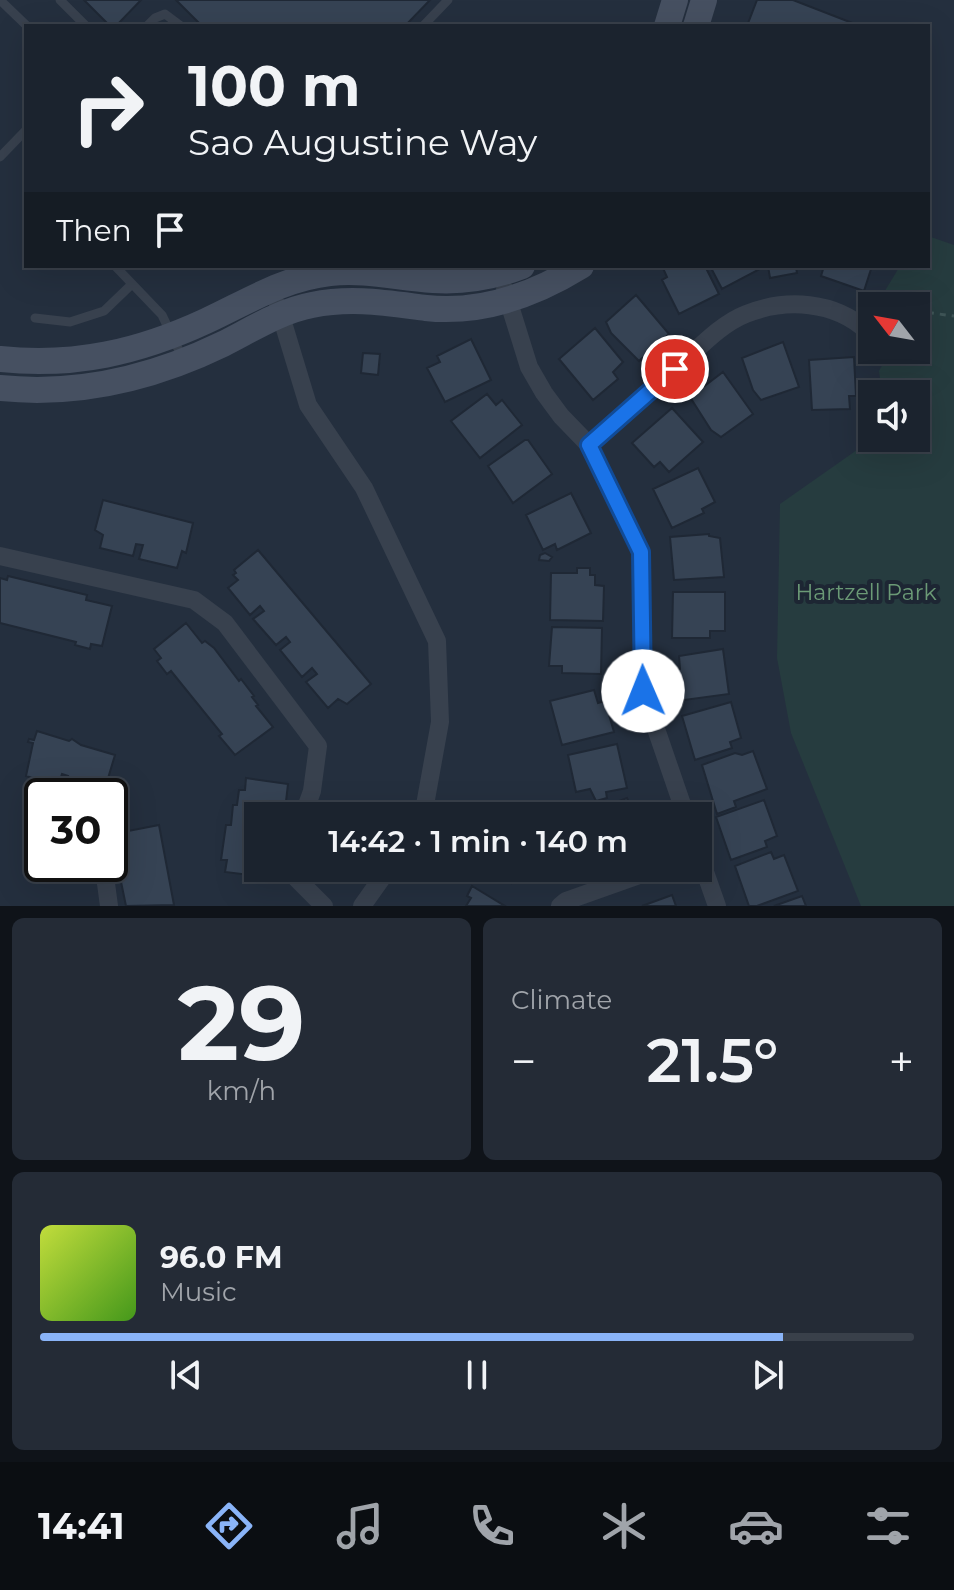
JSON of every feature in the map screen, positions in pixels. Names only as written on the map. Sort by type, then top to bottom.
[{"type":"street","points":[[668,24],[675,0]]},
{"type":"street","points":[[697,24],[704,0]]},
{"type":"street","points":[[0,388],[59,389],[140,377],[183,361],[281,315],[333,301],[364,299],[429,308],[465,308],[508,301],[550,286],[578,268]]},
{"type":"street","points":[[0,359],[58,361],[133,350],[173,335],[271,289],[330,273],[365,271],[431,280],[464,280],[511,270],[508,301],[529,367],[544,393],[589,445],[641,552],[643,691],[681,802]]},
{"type":"street","points":[[271,289],[308,405],[364,488],[437,641],[440,722],[426,802]]},
{"type":"street","points":[[589,445],[718,331],[745,315],[775,306],[801,304],[827,308],[858,323]]},
{"type":"street","points":[[0,556],[194,600],[225,623],[318,746],[308,802]]},
{"type":"street","points":[[106,882],[109,906]]},
{"type":"street","points":[[300,882],[324,906]]},
{"type":"street","points":[[362,906],[379,882]]},
{"type":"street","points":[[560,906],[620,882]]},
{"type":"street","points":[[708,882],[717,906]]},
{"type":"lane","points":[[0,0],[25,24]]},
{"type":"lane","points":[[60,0],[84,24]]},
{"type":"lane","points":[[425,24],[448,0]]},
{"type":"lane","points":[[149,24],[165,14],[178,24]]},
{"type":"lane","points":[[0,157],[24,132]]},
{"type":"lane","points":[[117,268],[162,315],[183,361]]},
{"type":"lane","points":[[35,318],[70,322],[104,311],[129,280],[134,268]]},
{"type":"path","points":[[930,313],[954,316]]},
{"type":"green space","name":"Hartzell Park","points":[[930,237],[954,245],[954,906],[861,906],[791,733],[777,658],[780,504],[858,449],[858,452],[930,452],[930,380],[880,380],[879,371],[883,364],[930,364],[930,292],[884,292],[899,268],[930,268]]},
{"type":"building","points":[[84,0],[141,0],[118,24],[108,24]]},
{"type":"building","points":[[176,0],[430,0],[407,24],[200,24]]},
{"type":"building","points":[[757,0],[793,0],[855,24],[748,24]]},
{"type":"building","points":[[663,268],[706,268],[719,294],[679,314],[662,280],[667,277]]},
{"type":"building","points":[[711,268],[760,269],[722,289]]},
{"type":"building","points":[[768,268],[796,268],[797,273],[770,278]]},
{"type":"building","points":[[823,268],[871,268],[864,291],[821,276]]},
{"type":"building","points":[[636,295],[669,334],[639,361],[611,333],[606,322]]},
{"type":"building","points":[[595,328],[623,362],[613,372],[618,379],[593,400],[559,359]]},
{"type":"building","points":[[471,339],[491,380],[445,402],[427,368],[440,362],[437,356]]},
{"type":"building","points":[[783,342],[799,387],[761,400],[753,390],[742,358]]},
{"type":"building","points":[[363,353],[380,354],[378,375],[361,373]]},
{"type":"building","points":[[854,357],[856,396],[849,396],[850,409],[812,410],[809,360]]},
{"type":"building","points":[[723,372],[753,414],[721,437],[711,430],[690,397]]},
{"type":"building","points":[[487,394],[496,405],[502,400],[522,425],[480,458],[451,421]]},
{"type":"building","points":[[672,408],[703,442],[669,472],[660,462],[654,467],[632,443]]},
{"type":"building","points":[[525,440],[552,474],[513,503],[488,466]]},
{"type":"building","points":[[698,468],[715,502],[702,509],[704,513],[672,528],[653,489]]},
{"type":"building","points":[[571,493],[591,533],[557,550],[555,544],[543,550],[526,515]]},
{"type":"building","points":[[103,500],[193,523],[186,553],[182,551],[177,568],[139,559],[143,545],[136,544],[133,556],[100,548],[103,535],[95,530]]},
{"type":"building","points":[[709,534],[720,538],[724,577],[674,580],[670,537]]},
{"type":"building","points":[[258,550],[371,684],[347,704],[338,699],[328,708],[306,682],[317,674],[312,668],[302,677],[280,650],[290,642],[286,637],[276,645],[253,619],[264,611],[260,606],[250,615],[228,588],[238,580],[233,575],[236,573],[234,570]]},
{"type":"building","points":[[545,553],[552,557],[549,561],[539,560],[540,555]]},
{"type":"building","points":[[577,568],[590,568],[590,575],[595,575],[595,585],[604,586],[603,621],[550,620],[551,573],[577,573]]},
{"type":"building","points":[[8,576],[87,595],[86,600],[112,606],[102,646],[91,644],[90,649],[75,645],[76,642],[0,623],[0,578],[7,580]]},
{"type":"building","points":[[673,592],[725,592],[725,631],[710,631],[710,638],[672,638]]},
{"type":"building","points":[[186,623],[202,643],[205,641],[214,648],[239,681],[241,679],[254,696],[256,706],[273,727],[235,755],[171,671],[167,674],[157,661],[161,658],[154,649]]},
{"type":"building","points":[[552,627],[602,628],[601,674],[562,673],[562,666],[549,666]]},
{"type":"building","points":[[723,649],[729,694],[677,701],[672,670],[680,669],[679,656]]},
{"type":"building","points":[[594,690],[598,703],[605,701],[614,732],[562,745],[550,701]]},
{"type":"building","points":[[731,702],[741,738],[730,742],[732,748],[695,760],[682,716]]},
{"type":"building","points":[[37,731],[69,741],[72,739],[81,745],[115,755],[108,778],[68,778],[62,774],[61,778],[26,776],[33,743],[28,742],[29,739],[34,740]]},
{"type":"building","points":[[617,744],[627,788],[606,792],[607,798],[596,801],[590,789],[576,792],[568,755]]},
{"type":"building","points":[[753,751],[767,789],[734,801],[736,807],[717,814],[702,765],[735,753],[742,755]]},
{"type":"building","points":[[246,778],[288,784],[286,802],[244,802],[244,874],[225,872],[227,860],[221,860],[226,825],[231,825],[233,805],[237,805],[239,790],[245,790]]},
{"type":"building","points":[[764,800],[777,836],[765,841],[767,847],[731,860],[716,817]]},
{"type":"building","points":[[159,825],[174,905],[126,906],[121,882],[128,882],[128,831]]},
{"type":"building","points":[[771,852],[774,859],[784,855],[798,891],[749,906],[735,866]]},
{"type":"building","points":[[472,886],[505,906],[466,906],[471,898],[467,896]]},
{"type":"building","points":[[672,895],[676,906],[642,906]]},
{"type":"building","points":[[802,896],[806,906],[774,906]]},
{"type":"route","points":[[643,691],[641,552],[589,445],[675,369]]}]
